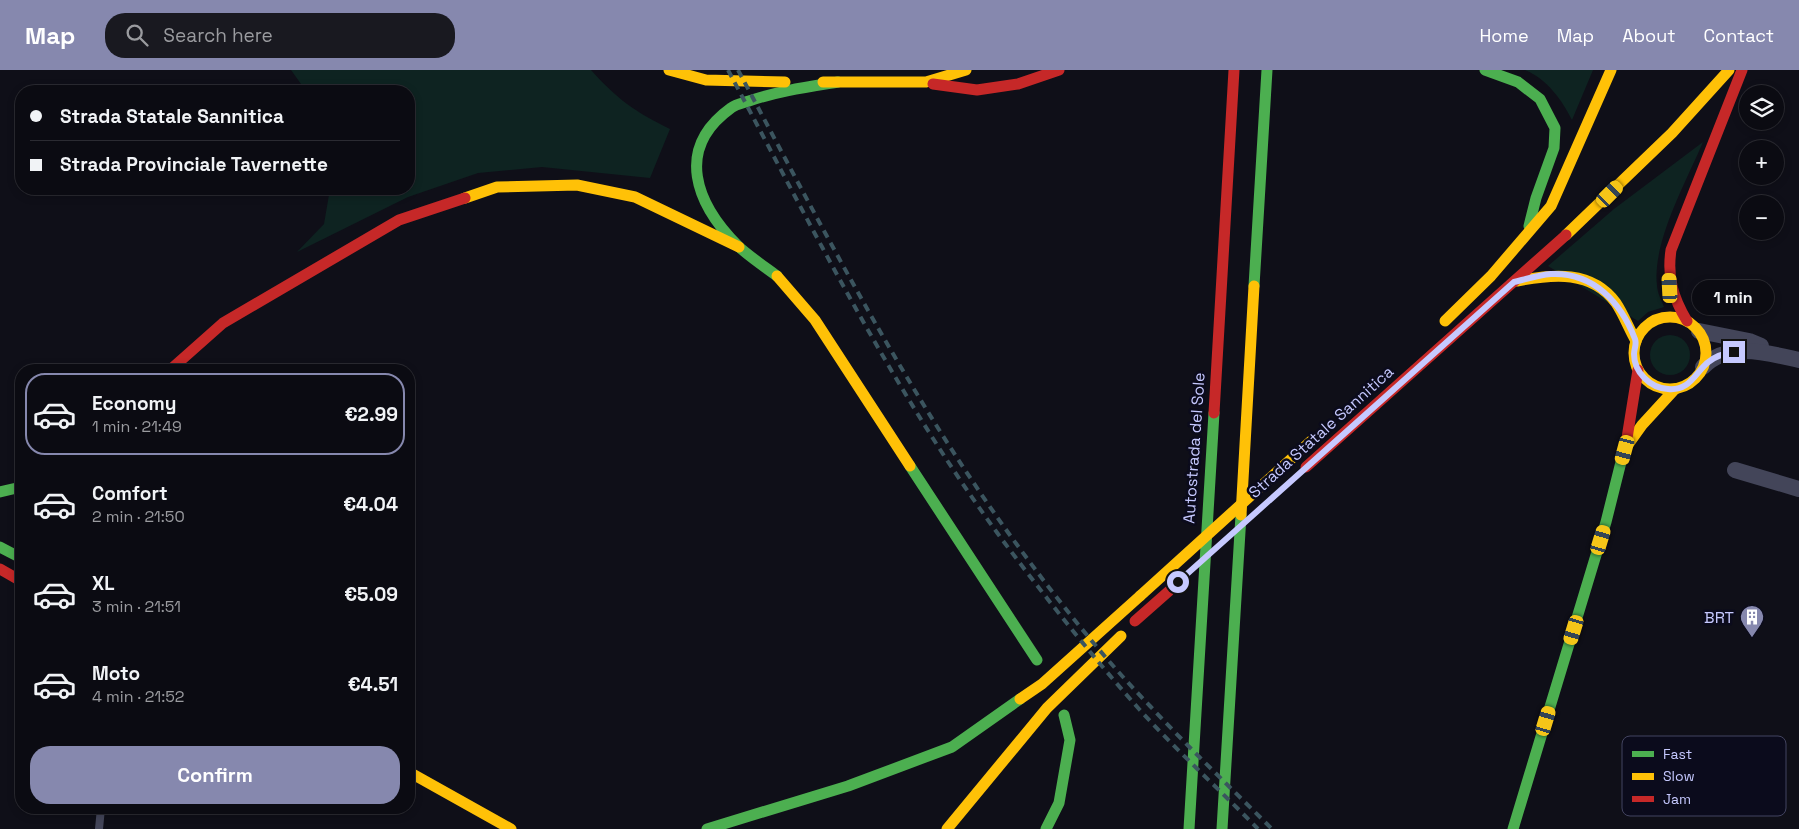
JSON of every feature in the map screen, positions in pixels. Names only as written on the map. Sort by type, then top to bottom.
[{"type":"main road","points":[[668,70],[706,80],[926,82],[977,90],[1018,84],[1059,70]]},
{"type":"main road","points":[[926,82],[966,70]]},
{"type":"main road","name":"Autostrada del Sole","points":[[1189,829],[1234,70]]},
{"type":"main road","points":[[1222,829],[1267,70]]},
{"type":"main road","points":[[1485,70],[1518,82],[1540,99],[1555,128],[1554,148],[1536,198],[1528,232]]},
{"type":"main road","points":[[1434,331],[1491,276],[1541,219],[1561,187],[1611,70]]},
{"type":"main road","name":"Strada Statale Sannitica","points":[[1302,471],[1598,206],[1672,133],[1729,70]]},
{"type":"main road","points":[[1625,450],[1642,425],[1675,389],[1687,385],[1697,378],[1703,367],[1706,349],[1693,326],[1676,304],[1670,288],[1668,264],[1671,250],[1742,70]]},
{"type":"main road","points":[[838,82],[774,92],[732,107],[708,130],[696,158],[699,192],[715,220],[739,247],[778,277],[815,320],[1037,660]]},
{"type":"main road","points":[[177,364],[223,323],[399,220],[496,187],[577,185],[635,196],[739,247]]},
{"type":"main road","points":[[1514,282],[1552,274],[1579,277],[1594,284],[1611,297],[1636,341]]},
{"type":"main road","points":[[1513,829],[1606,522],[1625,450],[1638,370],[1634,356],[1636,341],[1641,332],[1657,320],[1667,317],[1693,326]]},
{"type":"main road","points":[[1638,370],[1654,385],[1675,389]]},
{"type":"main road","name":"Strada Statale Sannitica","points":[[707,829],[848,786],[952,747],[1042,684],[1315,438]]},
{"type":"main road","points":[[0,492],[15,488]]},
{"type":"main road","name":"Strada Statale Sannitica","points":[[1195,568],[1254,514]]},
{"type":"main road","points":[[0,547],[15,555]]},
{"type":"main road","points":[[0,569],[15,578]]},
{"type":"main road","points":[[947,829],[1047,708],[1135,621],[1180,581]]},
{"type":"main road","points":[[1046,829],[1059,803],[1070,740],[1064,715]]},
{"type":"main road","points":[[415,775],[511,829]]},
{"type":"street","points":[[1693,326],[1749,340],[1793,359]]},
{"type":"street","points":[[1703,367],[1724,353],[1744,350],[1793,359]]},
{"type":"street","points":[[1735,470],[1799,490]]},
{"type":"lane","points":[[99,829],[100,814]]},
{"type":"green space","points":[[291,70],[591,70],[627,104],[670,129],[650,178],[542,167],[478,173],[415,195],[415,85],[302,85]]},
{"type":"green space","points":[[1525,70],[1593,70],[1572,120],[1564,105],[1553,91],[1540,79]]},
{"type":"green space","points":[[1703,142],[1672,213],[1660,251],[1657,268],[1657,288],[1664,307],[1648,312],[1638,321],[1548,266],[1614,209]]},
{"type":"green space","points":[[329,195],[414,195],[297,252],[324,224]]},
{"type":"green space","points":[[1670,335],[1681,338],[1687,344],[1690,355],[1687,366],[1681,372],[1670,375],[1659,372],[1653,366],[1650,355],[1653,344],[1659,338]]},
{"type":"railway","points":[[728,70],[856,309],[925,426],[962,483],[1034,582],[1121,689],[1168,740],[1258,829]]},
{"type":"railway","points":[[738,70],[898,363],[969,476],[1007,531],[1058,599],[1112,664],[1180,737],[1272,829]]},
{"type":"traffic: fast","points":[[1254,286],[1267,70]]},
{"type":"traffic: fast","points":[[1485,70],[1518,82],[1540,99],[1555,128],[1554,148],[1536,198],[1529,226]]},
{"type":"traffic: fast","points":[[777,276],[738,246],[723,230],[711,212],[702,195],[697,177],[697,159],[702,141],[713,124],[735,105],[782,92],[838,82]]},
{"type":"traffic: fast","points":[[1189,829],[1214,413]]},
{"type":"traffic: fast","points":[[1513,829],[1606,522],[1627,438]]},
{"type":"traffic: fast","points":[[910,466],[1037,660]]},
{"type":"traffic: fast","points":[[0,492],[15,488]]},
{"type":"traffic: fast","points":[[1222,829],[1241,515]]},
{"type":"traffic: fast","points":[[0,547],[15,555]]},
{"type":"traffic: fast","points":[[707,829],[848,786],[952,747],[1020,699]]},
{"type":"traffic: fast","points":[[1046,829],[1059,803],[1070,740],[1064,715]]},
{"type":"traffic: slow","points":[[669,70],[706,80],[785,82]]},
{"type":"traffic: slow","points":[[823,82],[926,82],[966,70]]},
{"type":"traffic: slow","points":[[1445,321],[1491,276],[1551,206],[1611,70]]},
{"type":"traffic: slow","points":[[1566,235],[1672,133],[1729,70]]},
{"type":"traffic: slow","points":[[465,198],[497,187],[577,185],[635,197],[739,247]]},
{"type":"traffic: slow","points":[[777,276],[815,320],[910,466]]},
{"type":"traffic: slow","points":[[1517,281],[1558,276],[1584,280],[1595,285],[1606,292],[1616,303],[1636,341]]},
{"type":"traffic: slow","points":[[1241,515],[1254,286]]},
{"type":"traffic: slow","points":[[1670,317],[1690,323],[1700,333],[1706,353],[1700,373],[1690,383],[1670,389],[1650,383],[1640,373],[1634,353],[1640,333],[1650,323],[1670,317]]},
{"type":"traffic: slow","points":[[1627,446],[1642,425],[1675,389]]},
{"type":"traffic: slow","points":[[1140,596],[1311,441]]},
{"type":"traffic: slow","points":[[1020,699],[1042,684],[1140,596]]},
{"type":"traffic: slow","points":[[947,829],[1047,708],[1121,636]]},
{"type":"traffic: slow","points":[[415,775],[511,829]]},
{"type":"traffic: jam","points":[[933,84],[977,90],[1018,84],[1059,70]]},
{"type":"traffic: jam","points":[[1214,413],[1234,70]]},
{"type":"traffic: jam","points":[[1687,321],[1672,287],[1670,269],[1671,250],[1742,70]]},
{"type":"traffic: jam","points":[[177,364],[223,323],[399,220],[465,198]]},
{"type":"traffic: jam","points":[[1306,467],[1566,235]]},
{"type":"traffic: jam","points":[[1627,438],[1638,370]]},
{"type":"traffic: jam","points":[[0,569],[15,578]]},
{"type":"traffic: jam","points":[[1135,621],[1169,591]]},
{"type":"place","name":"BRT","points":[[1752,638]]},
{"type":"route","points":[[1178,582],[1514,282],[1552,274],[1579,277],[1594,284],[1611,297],[1636,341],[1634,356],[1638,370],[1648,381],[1660,388],[1675,389],[1687,385],[1697,378],[1708,362],[1724,353],[1734,352]]}]
